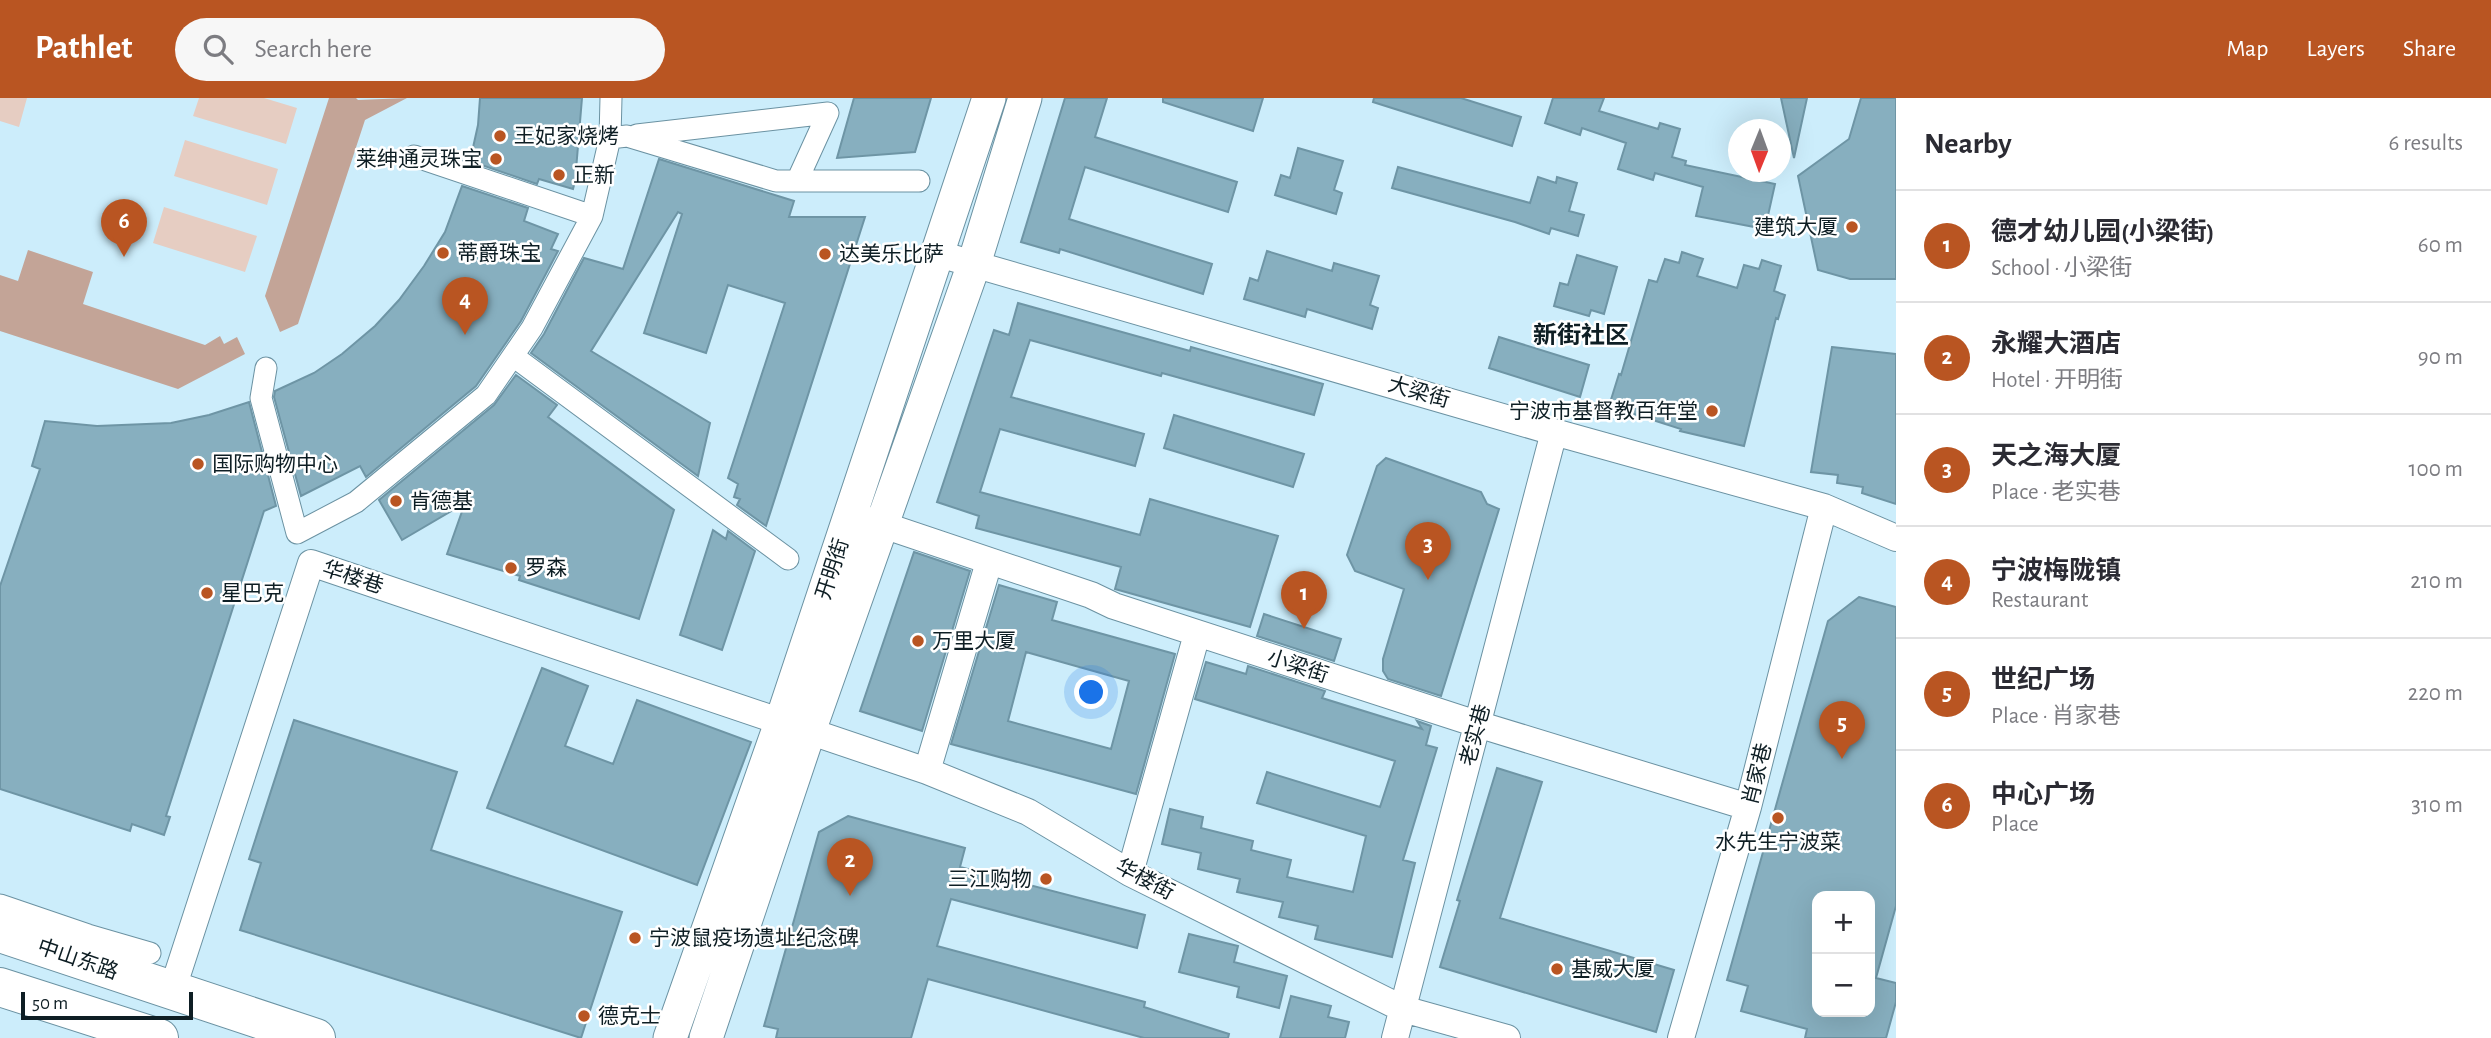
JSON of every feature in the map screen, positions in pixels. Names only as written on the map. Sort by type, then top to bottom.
[{"type":"main road","name":"中山东路","points":[[0,933],[316,1038]]},
{"type":"main road","points":[[0,987],[159,1038]]},
{"type":"street","points":[[266,368],[261,398],[297,533],[356,502],[486,395],[554,290],[592,216],[619,137],[611,98]]},
{"type":"street","name":"开明街","points":[[706,1038],[795,725],[850,514],[989,98]]},
{"type":"street","name":"开明街","points":[[670,1038],[795,725],[881,525],[974,264],[1026,98]]},
{"type":"street","points":[[619,137],[831,106]]},
{"type":"street","points":[[797,181],[831,106]]},
{"type":"street","points":[[619,137],[776,181],[919,181]]},
{"type":"street","points":[[414,156],[592,216]]},
{"type":"street","name":"大梁街","points":[[939,254],[1824,507],[1896,538]]},
{"type":"street","points":[[513,356],[788,559]]},
{"type":"street","name":"老实巷","points":[[1395,1038],[1555,432]]},
{"type":"street","name":"肖家巷","points":[[1681,1038],[1748,807],[1824,507]]},
{"type":"street","name":"小梁街","points":[[850,514],[1091,595],[1114,606],[1197,634],[1748,807]]},
{"type":"street","points":[[927,771],[989,562]]},
{"type":"street","name":"华楼巷","points":[[172,991],[311,563],[795,725]]},
{"type":"street","points":[[1130,873],[1197,634]]},
{"type":"street","name":"华楼街","points":[[795,725],[927,771],[1028,813],[1130,873],[1403,1009],[1507,1038]]},
{"type":"street","name":"中山东路","points":[[0,905],[88,936],[150,953]]},
{"type":"shaded area","points":[[0,98],[27,98],[19,127],[0,121]]},
{"type":"shaded area","points":[[199,98],[264,98],[297,108],[286,144],[193,116]]},
{"type":"shaded area","points":[[329,98],[407,98],[365,120],[298,324],[280,332],[265,296]]},
{"type":"shaded area","points":[[185,140],[278,169],[267,205],[174,176]]},
{"type":"shaded area","points":[[164,207],[257,236],[245,272],[153,243]]},
{"type":"shaded area","points":[[28,250],[93,272],[83,304],[205,345],[220,336],[224,344],[237,337],[245,354],[178,389],[0,331],[0,275],[18,281]]},
{"type":"building","points":[[480,98],[582,98],[578,170],[573,189],[539,179],[537,184],[470,161],[478,125]]},
{"type":"building","points":[[854,98],[931,98],[915,152],[837,158]]},
{"type":"building","points":[[1065,98],[1107,98],[1095,137],[1237,182],[1228,212],[1085,167],[1069,219],[1212,264],[1203,294],[1060,249],[1059,253],[1021,242]]},
{"type":"building","points":[[1163,98],[1263,98],[1253,131],[1163,102]]},
{"type":"building","points":[[1374,98],[1461,98],[1521,117],[1512,146],[1373,102]]},
{"type":"building","points":[[1553,98],[1604,98],[1599,111],[1658,129],[1660,123],[1680,129],[1672,157],[1686,161],[1685,165],[1728,174],[1728,182],[1775,184],[1765,229],[1696,216],[1703,187],[1655,173],[1653,180],[1618,169],[1626,143],[1582,128],[1580,135],[1545,123]]},
{"type":"building","points":[[1781,98],[1807,98],[1794,158],[1791,119],[1786,119]]},
{"type":"building","name":"建筑大厦","points":[[1861,98],[1896,98],[1896,279],[1850,279],[1818,270],[1798,176],[1849,139]]},
{"type":"building","points":[[1298,148],[1343,161],[1334,190],[1342,193],[1336,214],[1275,195],[1281,175],[1290,178]]},
{"type":"building","points":[[659,159],[794,201],[789,217],[865,217],[766,526],[737,505],[740,499],[734,497],[738,484],[728,478],[785,303],[728,285],[706,353],[644,333],[682,214],[678,212],[591,351],[710,423],[698,476],[531,353],[584,258],[623,269]]},
{"type":"building","points":[[1398,167],[1530,203],[1538,177],[1556,183],[1557,177],[1577,183],[1569,211],[1584,215],[1578,236],[1551,228],[1549,234],[1392,188]]},
{"type":"building","points":[[462,186],[528,208],[524,221],[558,234],[551,249],[558,251],[521,321],[476,386],[366,477],[360,466],[301,496],[274,397],[275,391],[314,373],[342,354],[375,326],[399,300],[445,232]]},
{"type":"building","points":[[1267,251],[1332,271],[1334,263],[1379,276],[1370,305],[1378,308],[1372,329],[1307,309],[1305,317],[1244,299],[1250,278],[1258,281]]},
{"type":"building","points":[[1682,252],[1703,259],[1697,276],[1737,288],[1744,265],[1759,269],[1762,260],[1781,266],[1774,291],[1785,295],[1778,319],[1776,318],[1744,446],[1680,431],[1681,429],[1609,406],[1649,280],[1657,282],[1665,259],[1679,263]]},
{"type":"building","points":[[1577,255],[1617,267],[1604,314],[1591,310],[1589,316],[1554,306],[1560,283],[1568,285]]},
{"type":"building","points":[[1018,303],[1190,351],[1191,347],[1323,384],[1314,415],[1030,340],[1011,397],[1144,434],[1135,466],[1000,429],[980,492],[1140,535],[1150,499],[1278,536],[1250,627],[1115,589],[1121,567],[976,528],[979,516],[937,502],[994,330],[1009,335]]},
{"type":"building","points":[[1499,337],[1589,365],[1580,397],[1489,368]]},
{"type":"building","points":[[1832,347],[1896,354],[1896,504],[1862,493],[1863,487],[1837,483],[1838,475],[1811,472]]},
{"type":"building","points":[[516,375],[557,405],[548,417],[674,510],[639,619],[519,580],[520,576],[447,554],[465,503],[402,540],[379,500],[494,405]]},
{"type":"building","name":"国际购物中心","points":[[249,402],[276,506],[264,511],[166,816],[170,817],[164,835],[132,824],[130,831],[0,789],[0,586],[40,469],[32,466],[45,421],[97,426],[171,423],[209,415]]},
{"type":"building","points":[[1174,415],[1304,454],[1293,487],[1164,448]]},
{"type":"building","points":[[1386,458],[1481,492],[1487,504],[1499,509],[1441,696],[1388,679],[1383,671],[1383,659],[1404,589],[1355,571],[1347,555],[1377,466]]},
{"type":"building","points":[[713,530],[726,539],[728,531],[755,551],[722,650],[680,635]]},
{"type":"building","name":"万里大厦","points":[[914,552],[970,571],[922,731],[860,711]]},
{"type":"building","points":[[999,585],[1057,602],[1052,620],[1175,654],[1136,794],[951,744]],"holes":[[[1026,652],[1129,681],[1111,749],[1008,721]]]},
{"type":"building","points":[[1859,597],[1896,607],[1896,906],[1876,978],[1896,983],[1896,1002],[1886,1038],[1805,1038],[1807,1029],[1741,1011],[1748,986],[1727,980],[1828,621]]},
{"type":"building","points":[[1264,614],[1341,639],[1334,661],[1257,636]]},
{"type":"building","points":[[1206,662],[1246,674],[1248,666],[1325,691],[1322,698],[1422,729],[1417,721],[1431,726],[1426,745],[1437,748],[1403,860],[1415,863],[1392,957],[1315,939],[1318,926],[1279,917],[1283,902],[1237,892],[1240,879],[1198,869],[1201,853],[1162,844],[1170,809],[1203,817],[1201,828],[1253,841],[1251,850],[1291,860],[1287,877],[1353,892],[1366,836],[1257,803],[1267,772],[1380,807],[1395,761],[1195,699]]},
{"type":"building","points":[[542,668],[588,686],[565,746],[613,764],[637,700],[751,742],[697,885],[487,808]]},
{"type":"building","points":[[294,720],[457,772],[431,850],[622,912],[581,1038],[240,930],[261,863],[249,859]]},
{"type":"building","name":"基威大厦","points":[[1497,768],[1542,782],[1500,918],[1674,970],[1656,1032],[1440,967],[1460,901],[1457,900]]},
{"type":"building","points":[[848,816],[965,848],[960,867],[1145,915],[1137,948],[951,899],[937,946],[1145,1002],[1144,1007],[1229,1034],[1228,1038],[1144,1038],[928,979],[911,1038],[776,1038],[778,1029],[764,1026],[819,832]]},
{"type":"building","points":[[1189,934],[1238,946],[1234,962],[1287,976],[1279,1008],[1237,997],[1239,987],[1179,972]]},
{"type":"building","points":[[1291,996],[1331,1006],[1328,1017],[1349,1022],[1345,1038],[1280,1038]]},
{"type":"place","name":"王妃家烧烤","points":[[500,136]]},
{"type":"place","name":"莱绅通灵珠宝","points":[[496,159]]},
{"type":"place","name":"正新","points":[[559,175]]},
{"type":"place","name":"建筑大厦","points":[[1852,227]]},
{"type":"place","name":"蒂爵珠宝","points":[[443,253]]},
{"type":"place","name":"达美乐比萨","points":[[825,254]]},
{"type":"place","name":"中心广场","points":[[124,257]]},
{"type":"place","name":"宁波梅陇镇","points":[[465,335]]},
{"type":"place","name":"宁波市基督教百年堂","points":[[1712,411]]},
{"type":"place","name":"国际购物中心","points":[[198,464]]},
{"type":"place","name":"肯德基","points":[[396,501]]},
{"type":"place","name":"罗森","points":[[511,568]]},
{"type":"place","name":"天之海大厦","points":[[1428,580]]},
{"type":"place","name":"星巴克","points":[[207,593]]},
{"type":"place","name":"德才幼儿园(小梁街)","points":[[1304,629]]},
{"type":"place","name":"万里大厦","points":[[918,641]]},
{"type":"place","name":"世纪广场","points":[[1842,759]]},
{"type":"place","name":"水先生宁波菜","points":[[1778,818]]},
{"type":"place","name":"三江购物","points":[[1046,879]]},
{"type":"place","name":"永耀大酒店","points":[[850,896]]},
{"type":"place","name":"宁波鼠疫场遗址纪念碑","points":[[635,938]]},
{"type":"place","name":"基威大厦","points":[[1557,969]]},
{"type":"place","name":"德克士","points":[[584,1016]]},
{"type":"district","name":"新街社区","points":[[1581,335]]}]
